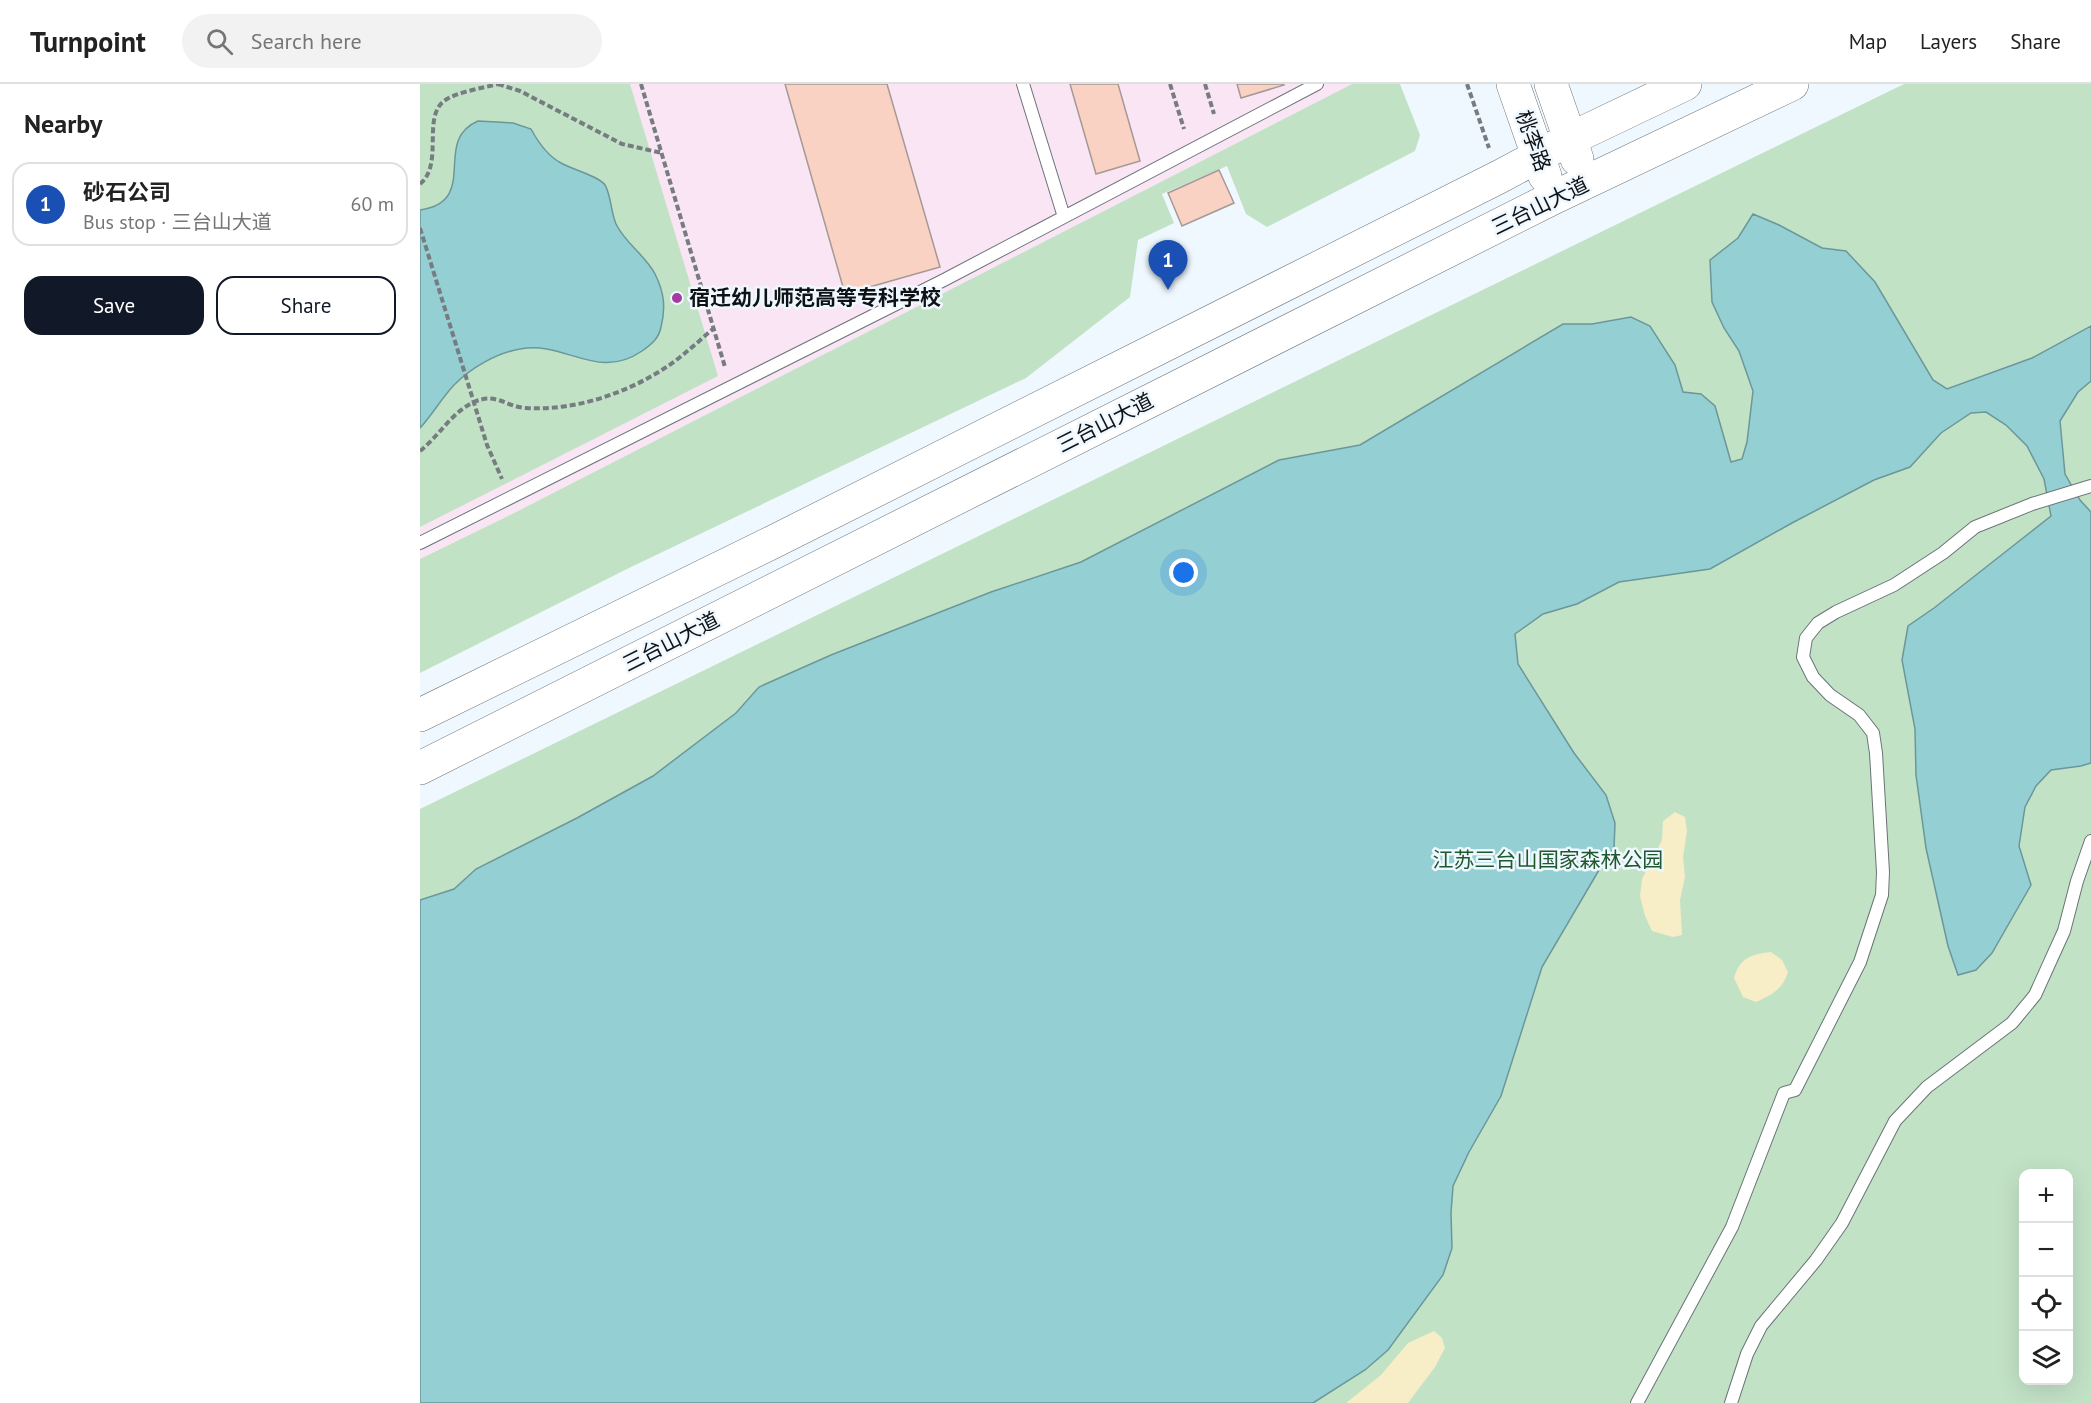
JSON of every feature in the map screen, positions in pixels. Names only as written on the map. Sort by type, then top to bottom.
[{"type":"main road","name":"桃李路","points":[[1513,84],[1553,198]]},
{"type":"main road","name":"桃李路","points":[[1551,84],[1585,184]]},
{"type":"main road","name":"三台山大道","points":[[420,715],[772,542],[1685,84]]},
{"type":"main road","name":"三台山大道","points":[[420,768],[1553,198],[1792,84]]},
{"type":"lane","points":[[1023,84],[1064,217]]},
{"type":"lane","points":[[420,543],[512,499],[944,280],[1317,84]]},
{"type":"lane","points":[[1637,1403],[1732,1227],[1784,1093],[1796,1090],[1854,972],[1882,895],[1883,872],[1873,733],[1859,715],[1830,695],[1813,677],[1803,657],[1806,638],[1818,623],[1894,585],[1943,553],[1975,527],[2086,487]]},
{"type":"lane","points":[[1731,1403],[1747,1354],[1761,1326],[1816,1260],[1842,1223],[1895,1121],[1927,1087],[2012,1023],[2035,995],[2064,931],[2077,881],[2091,841]]},
{"type":"path","points":[[420,184],[424,180],[433,155],[434,115],[444,101],[462,93],[498,84],[520,91],[622,144],[662,153]]},
{"type":"path","points":[[641,84],[732,388]]},
{"type":"path","points":[[1170,84],[1191,151]]},
{"type":"path","points":[[1205,84],[1220,135]]},
{"type":"path","points":[[420,228],[487,445],[512,499]]},
{"type":"path","points":[[420,451],[433,441],[456,414],[474,402],[494,397],[524,408],[562,407],[601,398],[637,385],[670,366],[714,328]]},
{"type":"shaded area","name":"宿迁幼儿师范高等专科学校","points":[[420,84],[1352,84],[420,559]]},
{"type":"green space","points":[[420,84],[630,84],[718,376],[420,527]]},
{"type":"green space","points":[[1352,84],[1400,84],[1420,135],[1415,151],[1267,227],[1246,214],[1227,166],[1162,194],[1174,223],[1138,240],[1130,297],[1026,378],[629,568],[420,673],[420,559]]},
{"type":"green space","name":"江苏三台山国家森林公园","points":[[1904,84],[2091,84],[2091,1403],[420,1403],[420,809]]},
{"type":"sand","points":[[1675,812],[1685,817],[1687,831],[1683,857],[1685,877],[1680,900],[1682,935],[1673,937],[1652,931],[1640,896],[1642,879],[1662,840],[1663,821]]},
{"type":"sand","points":[[1771,952],[1782,960],[1788,972],[1783,983],[1772,994],[1756,1002],[1743,997],[1734,978],[1736,971],[1747,958]]},
{"type":"sand","points":[[1434,1331],[1442,1338],[1445,1348],[1435,1367],[1408,1403],[1346,1403],[1381,1375],[1408,1343]]},
{"type":"water","points":[[478,121],[513,123],[531,129],[552,157],[605,185],[616,224],[651,267],[658,281],[664,306],[663,320],[659,334],[649,346],[626,359],[595,362],[536,348],[511,351],[493,358],[476,367],[454,385],[420,428],[420,210],[438,204],[448,195],[453,183],[458,142],[465,130]]},
{"type":"water","name":"江苏三台山国家森林公园","points":[[1753,214],[1822,248],[1846,251],[1875,282],[1933,380],[1947,389],[2032,358],[2091,326],[2091,381],[2078,392],[2060,421],[2065,474],[2080,500],[2091,512],[2091,763],[2051,770],[2036,786],[2025,807],[2019,846],[2031,885],[1992,953],[1976,970],[1958,975],[1948,946],[1926,848],[1916,775],[1915,729],[1902,660],[1908,626],[2051,516],[2044,479],[2027,446],[2006,425],[1986,412],[1971,413],[1941,433],[1910,467],[1874,480],[1710,569],[1619,582],[1577,604],[1543,614],[1515,634],[1518,664],[1574,753],[1606,795],[1615,823],[1614,848],[1542,967],[1501,1096],[1469,1152],[1453,1186],[1452,1248],[1443,1275],[1388,1350],[1365,1370],[1313,1403],[420,1403],[420,900],[454,889],[476,869],[577,818],[653,776],[736,713],[759,687],[831,655],[991,592],[1081,562],[1279,460],[1360,445],[1563,324],[1592,324],[1631,317],[1650,326],[1675,365],[1683,392],[1701,394],[1715,406],[1731,462],[1742,459],[1747,442],[1753,391],[1739,351],[1724,328],[1712,302],[1710,260],[1738,238]]},
{"type":"building","points":[[785,84],[887,84],[940,267],[845,294]]},
{"type":"building","points":[[1070,84],[1118,84],[1140,161],[1096,174]]},
{"type":"building","points":[[1237,84],[1283,84],[1284,85],[1241,98]]},
{"type":"building","points":[[1219,170],[1234,203],[1182,226],[1168,193]]},
{"type":"place","name":"砂石公司","points":[[1168,290]]},
{"type":"place","name":"宿迁幼儿师范高等专科学校","points":[[677,298]]}]
